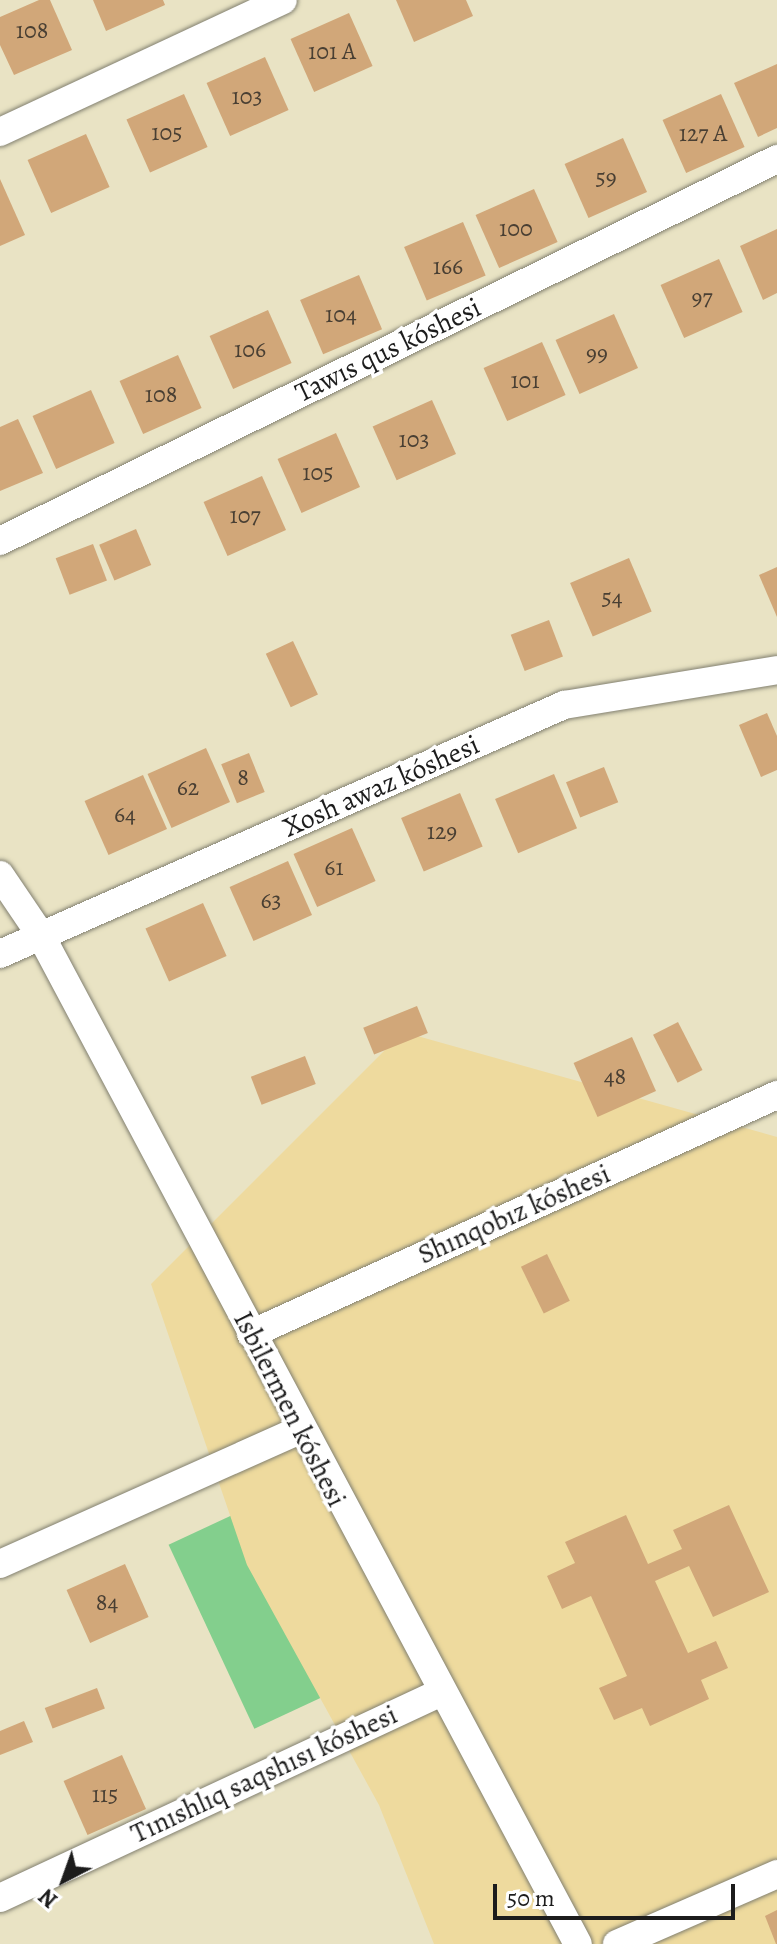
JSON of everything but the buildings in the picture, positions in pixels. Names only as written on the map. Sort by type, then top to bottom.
[{"type":"street","points":[[0,132],[283,0]]},
{"type":"street","name":"Tawıs qus kóshesi","points":[[0,541],[777,159]]},
{"type":"street","name":"Xosh awaz kóshesi","points":[[0,954],[564,705],[777,670]]},
{"type":"street","name":"Isbilermen kóshesi","points":[[0,875],[40,934],[251,1334],[298,1431],[578,1944]]},
{"type":"street","name":"Shınqobız kóshesi","points":[[251,1334],[777,1095]]},
{"type":"street","points":[[0,1564],[298,1431]]},
{"type":"street","name":"Tınıshlıq saqshısı kóshesi","points":[[0,1898],[441,1692]]},
{"type":"street","points":[[617,1944],[777,1874]]},
{"type":"green space","points":[[271,1497],[357,1681],[254,1729],[169,1545]]},
{"type":"sand","points":[[403,1032],[777,1137],[777,1944],[434,1944],[379,1805],[247,1565],[151,1284]]}]
